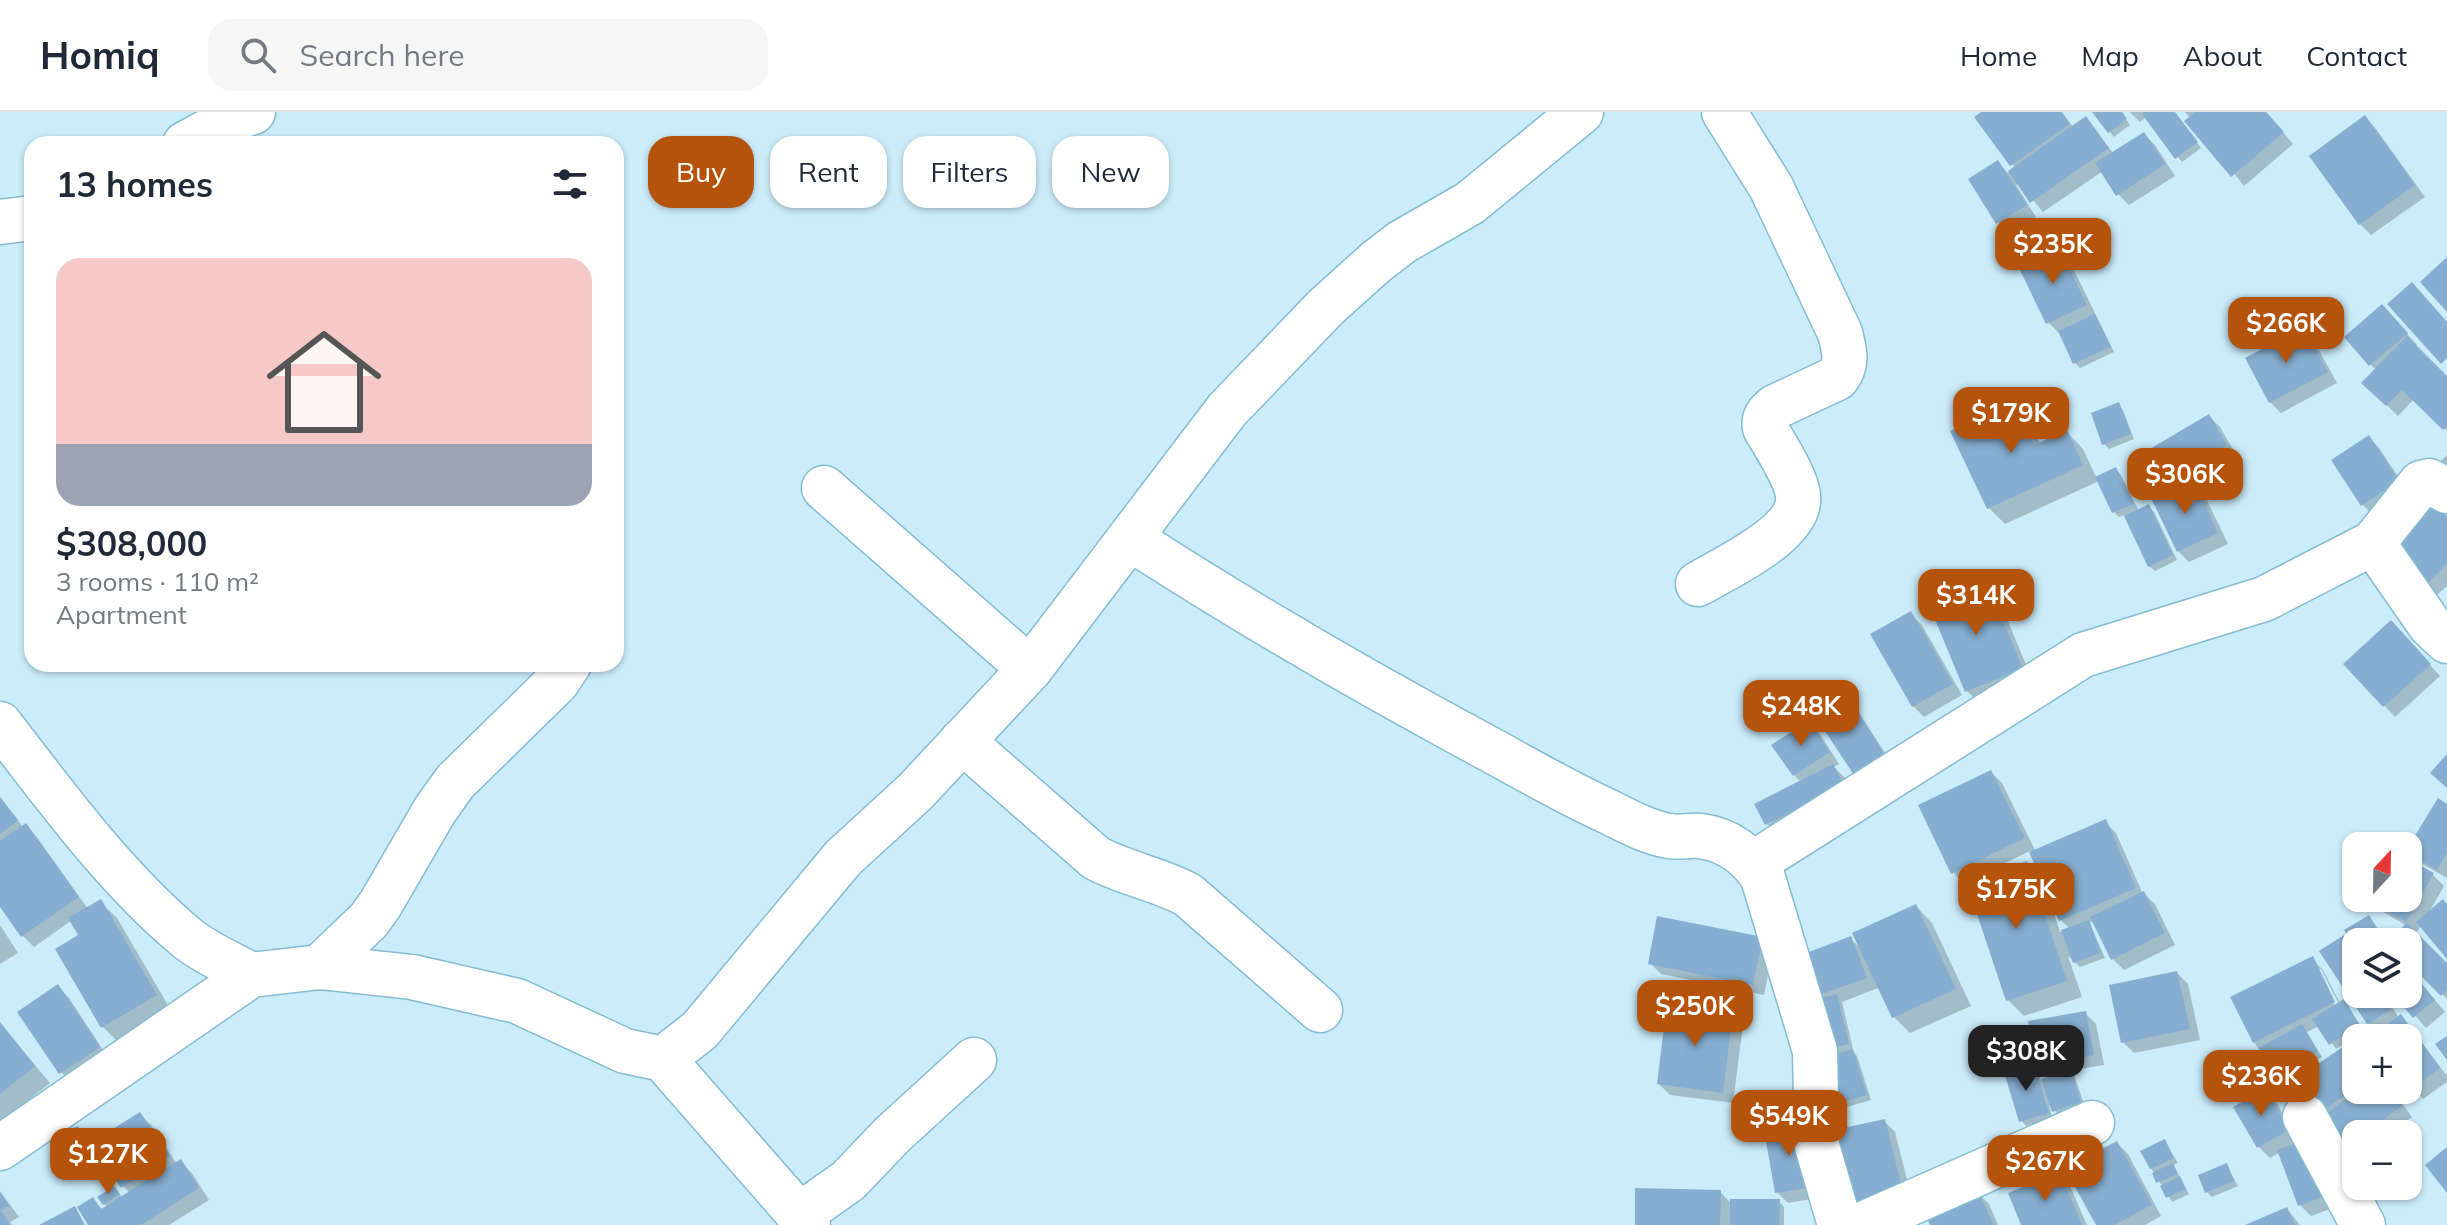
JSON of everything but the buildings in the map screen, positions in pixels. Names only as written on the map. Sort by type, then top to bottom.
[{"type":"street","points":[[200,136],[231,119],[253,112]]},
{"type":"street","points":[[663,1059],[700,1030],[843,858],[915,792],[1030,669],[1227,410],[1326,307],[1402,242],[1470,203],[1581,112]]},
{"type":"street","points":[[1698,584],[1775,538],[1790,522],[1797,509],[1798,492],[1763,421],[1775,407],[1837,378],[1846,359],[1840,333],[1771,187],[1724,112]]},
{"type":"street","points":[[0,222],[24,219]]},
{"type":"street","points":[[1754,863],[2083,655],[2264,599],[2373,543],[2421,483],[2429,481],[2447,491]]},
{"type":"street","points":[[824,488],[1030,669]]},
{"type":"street","points":[[1131,539],[1225,599],[1373,686],[1600,808],[1646,830],[1672,837],[1700,836],[1715,840],[1740,851],[1754,863],[1763,878],[1815,1051],[1817,1146],[1840,1225]]},
{"type":"street","points":[[2373,543],[2430,625],[2447,641]]},
{"type":"street","points":[[320,967],[369,920],[455,782],[564,672]]},
{"type":"street","points":[[0,724],[90,838],[138,890],[188,939],[251,975]]},
{"type":"street","points":[[962,741],[1096,858],[1118,869],[1168,884],[1188,895],[1320,1010]]},
{"type":"street","points":[[0,1148],[251,975],[320,967],[412,977],[517,1001],[625,1051],[663,1059],[805,1220],[974,1060]]},
{"type":"street","points":[[2305,1117],[2363,1225]]},
{"type":"street","points":[[1861,1225],[2092,1123]]}]
